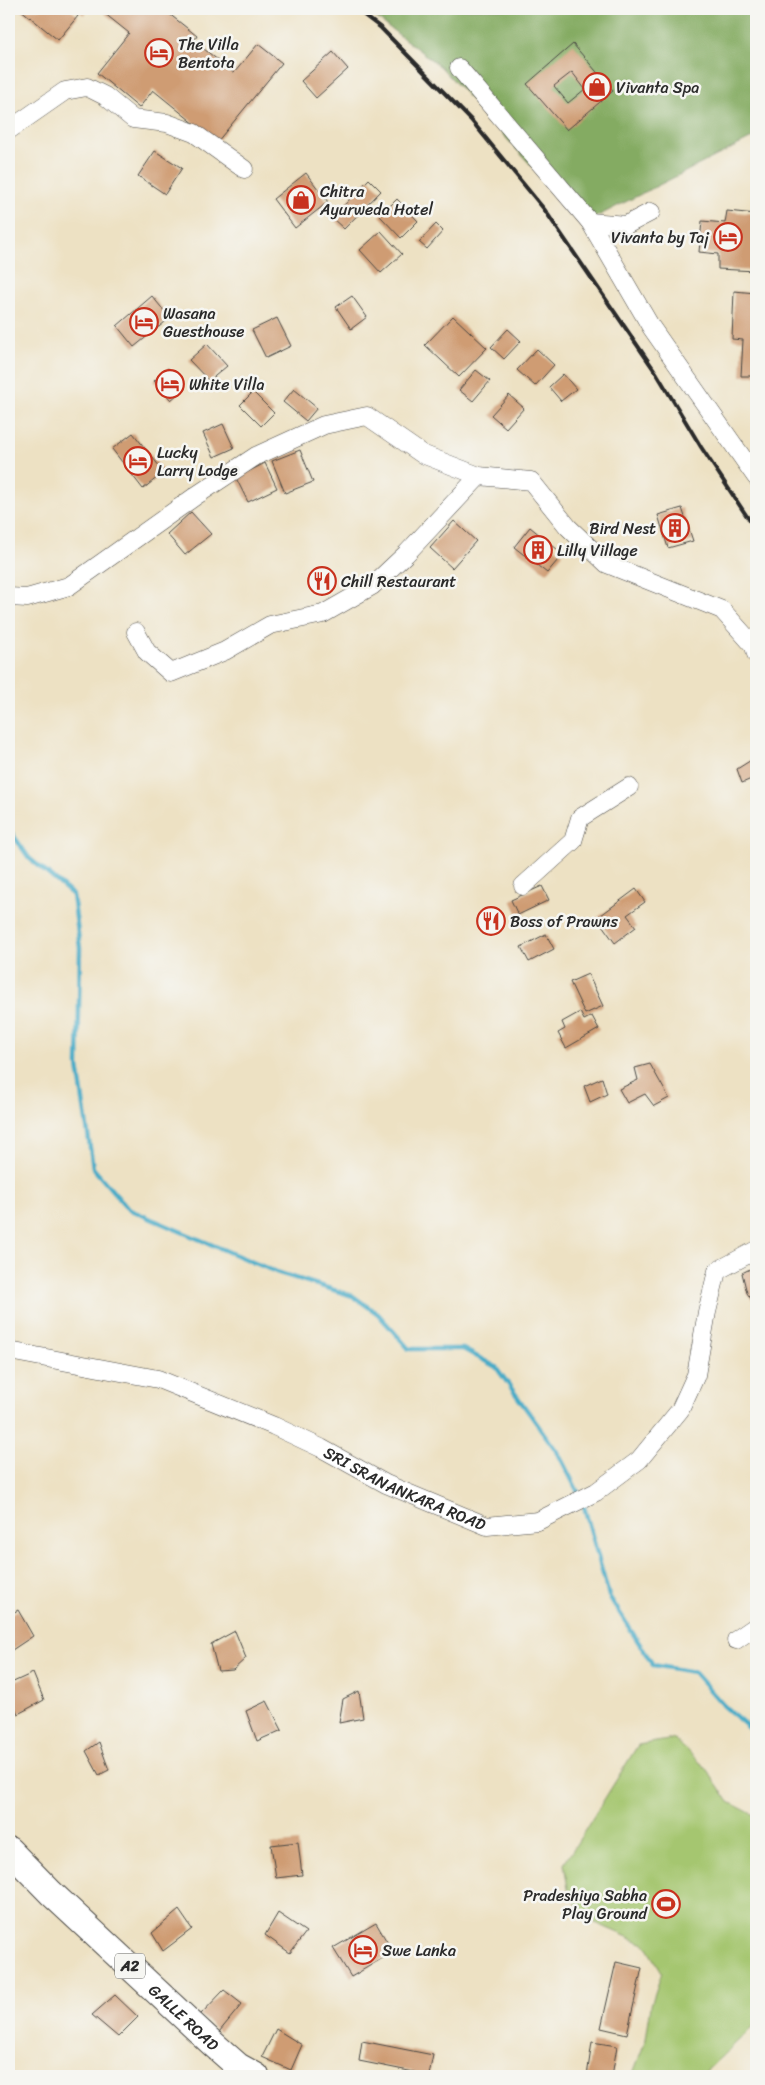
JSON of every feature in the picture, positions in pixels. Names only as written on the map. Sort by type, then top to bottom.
[{"type":"highway","name":"GALLE ROAD","points":[[9,1850],[51,1893],[212,2043],[238,2066],[256,2076]]},
{"type":"street","points":[[459,68],[590,222],[651,327],[756,477]]},
{"type":"street","points":[[9,130],[65,91],[87,87],[105,96],[133,120],[167,123],[194,133],[244,169]]},
{"type":"street","points":[[590,222],[626,225],[651,212]]},
{"type":"street","points":[[9,597],[27,598],[69,586],[256,456],[324,425],[367,416],[422,454],[479,476],[531,481],[568,527],[607,564],[722,610],[754,646],[756,654]]},
{"type":"street","points":[[136,632],[147,652],[171,673],[225,651],[270,625],[323,614],[372,586],[406,554],[479,476]]},
{"type":"street","points":[[523,886],[573,842],[580,818],[630,787]]},
{"type":"street","name":"SRI SRANANKARA ROAD","points":[[9,1351],[158,1379],[274,1426],[321,1448],[386,1484],[487,1526],[538,1521],[596,1492],[639,1460],[680,1410],[696,1374],[707,1312],[717,1271],[756,1250]]},
{"type":"street","points":[[736,1640],[752,1628],[756,1628]]},
{"type":"green space","points":[[365,9],[744,9],[756,17],[756,136],[584,223],[441,67]]},
{"type":"green space","name":"Pradeshiya Sabha Play Ground","points":[[674,1739],[705,1767],[729,1802],[756,1816],[756,2024],[701,2076],[632,2076],[646,2039],[651,2005],[662,1972],[646,1945],[584,1918],[568,1889],[564,1864],[638,1745]]},
{"type":"building","points":[[20,9],[70,9],[78,16],[58,40]]},
{"type":"building","points":[[76,9],[89,9],[84,15]]},
{"type":"building","points":[[107,9],[163,9],[197,36],[194,41],[234,73],[258,44],[282,63],[217,142],[153,90],[139,108],[97,73],[129,33],[104,13]]},
{"type":"building","name":"Vivanta Spa","points":[[573,44],[613,91],[567,130],[527,84]],"holes":[[[572,72],[585,89],[568,103],[554,86]]]},
{"type":"building","points":[[333,52],[348,69],[316,98],[301,81]]},
{"type":"building","points":[[155,151],[182,168],[165,194],[138,176]]},
{"type":"building","name":"Chitra Ayurweda Hotel","points":[[306,173],[328,202],[295,228],[273,199]]},
{"type":"building","points":[[369,179],[381,191],[344,229],[332,218]]},
{"type":"building","points":[[397,199],[418,221],[401,238],[380,216]]},
{"type":"building","name":"Vivanta by Taj","points":[[727,211],[756,214],[756,271],[718,269],[718,254],[699,252],[702,221],[725,223]]},
{"type":"building","points":[[436,224],[443,231],[427,249],[419,242]]},
{"type":"building","points":[[381,231],[402,254],[381,273],[360,250]]},
{"type":"building","points":[[734,291],[756,293],[756,376],[741,376],[743,340],[732,339]]},
{"type":"building","name":"Wasana Guesthouse","points":[[152,296],[170,318],[134,347],[117,326]]},
{"type":"building","points":[[352,296],[367,317],[351,329],[336,307]]},
{"type":"building","points":[[453,316],[487,348],[459,377],[425,345]]},
{"type":"building","points":[[277,318],[291,346],[266,358],[252,330]]},
{"type":"building","points":[[508,329],[521,341],[504,359],[491,347]]},
{"type":"building","points":[[207,344],[227,366],[209,381],[189,360]]},
{"type":"building","points":[[537,349],[554,365],[535,386],[517,370]]},
{"type":"building","name":"White Villa","points":[[168,368],[185,388],[171,400],[154,381]]},
{"type":"building","points":[[476,370],[490,381],[473,401],[459,390]]},
{"type":"building","points":[[563,374],[576,389],[561,401],[549,387]]},
{"type":"building","points":[[294,389],[317,408],[306,421],[283,402]]},
{"type":"building","points":[[253,392],[274,413],[261,426],[240,405]]},
{"type":"building","points":[[509,395],[524,408],[506,428],[491,415]]},
{"type":"building","points":[[223,424],[234,448],[214,457],[203,433]]},
{"type":"building","name":"Lucky Larry Lodge","points":[[133,433],[164,472],[143,489],[112,449]]},
{"type":"building","points":[[300,450],[313,482],[285,493],[272,461]]},
{"type":"building","points":[[265,463],[277,488],[248,502],[236,478]]},
{"type":"building","name":"Bird Nest","points":[[682,508],[693,541],[668,548],[658,515]]},
{"type":"building","points":[[191,512],[211,534],[185,555],[167,534]]},
{"type":"building","points":[[454,521],[476,541],[452,568],[430,548]]},
{"type":"building","name":"Lilly Village","points":[[530,527],[563,554],[547,573],[514,547]]},
{"type":"building","points":[[756,757],[756,777],[742,783],[737,769]]},
{"type":"building","points":[[542,886],[549,900],[518,915],[511,900]]},
{"type":"building","points":[[636,889],[645,902],[627,915],[636,927],[615,943],[597,918]]},
{"type":"building","points":[[546,934],[554,949],[529,962],[521,947]]},
{"type":"building","points":[[588,974],[603,1006],[585,1014],[570,982]]},
{"type":"building","points":[[580,1012],[584,1020],[592,1016],[599,1029],[566,1048],[558,1033],[565,1029],[562,1022]]},
{"type":"building","points":[[650,1064],[669,1098],[654,1106],[645,1094],[627,1103],[619,1089],[638,1080],[635,1068]]},
{"type":"building","points":[[602,1078],[607,1094],[590,1102],[584,1086]]},
{"type":"building","points":[[756,1266],[756,1306],[747,1293],[742,1273]]},
{"type":"building","points":[[18,1610],[33,1636],[9,1652],[9,1615]]},
{"type":"building","points":[[235,1631],[246,1658],[233,1670],[218,1671],[211,1644]]},
{"type":"building","points":[[33,1673],[44,1700],[18,1714],[9,1695],[9,1684]]},
{"type":"building","points":[[359,1691],[363,1718],[339,1723],[343,1699]]},
{"type":"building","points":[[267,1701],[282,1730],[257,1741],[246,1711]]},
{"type":"building","points":[[99,1742],[109,1770],[99,1775],[86,1751]]},
{"type":"building","points":[[298,1842],[302,1875],[276,1878],[271,1845]]},
{"type":"building","points":[[179,1910],[192,1929],[163,1951],[152,1933]]},
{"type":"building","points":[[278,1913],[306,1932],[290,1953],[265,1935]]},
{"type":"building","name":"Swe Lanka","points":[[376,1923],[393,1952],[351,1977],[333,1948]]},
{"type":"building","points":[[616,1962],[642,1968],[627,2034],[601,2028]]},
{"type":"building","points":[[224,1990],[242,2004],[219,2032],[200,2015]]},
{"type":"building","points":[[115,1995],[138,2017],[118,2037],[92,2015]]},
{"type":"building","points":[[276,2029],[302,2045],[291,2070],[262,2057]]},
{"type":"building","points":[[362,2041],[433,2055],[429,2075],[359,2061]]},
{"type":"building","points":[[592,2042],[617,2046],[612,2076],[587,2076]]},
{"type":"waterway","points":[[9,829],[29,858],[73,895],[80,948],[78,1066],[93,1168],[128,1209],[276,1272],[353,1296],[378,1314],[409,1349],[463,1349],[496,1367],[558,1453],[580,1496]]},
{"type":"waterway","points":[[583,1503],[609,1596],[653,1665],[694,1672],[724,1706],[756,1734]]},
{"type":"railway","points":[[356,9],[381,28],[471,120],[544,209],[657,374],[701,447],[756,530]]},
{"type":"place","name":"The Villa Bentota","points":[[159,53]]},
{"type":"place","name":"Vivanta Spa","points":[[597,87]]},
{"type":"place","name":"Chitra Ayurweda Hotel","points":[[301,200]]},
{"type":"place","name":"Vivanta by Taj","points":[[728,237]]},
{"type":"place","name":"Wasana Guesthouse","points":[[144,322]]},
{"type":"place","name":"White Villa","points":[[170,384]]},
{"type":"place","name":"Lucky Larry Lodge","points":[[138,461]]},
{"type":"place","name":"Bird Nest","points":[[675,528]]},
{"type":"place","name":"Lilly Village","points":[[538,550]]},
{"type":"place","name":"Chill Restaurant","points":[[322,581]]},
{"type":"place","name":"Boss of Prawns","points":[[491,921]]},
{"type":"place","name":"Pradeshiya Sabha Play Ground","points":[[666,1904]]},
{"type":"place","name":"Swe Lanka","points":[[363,1950]]}]
